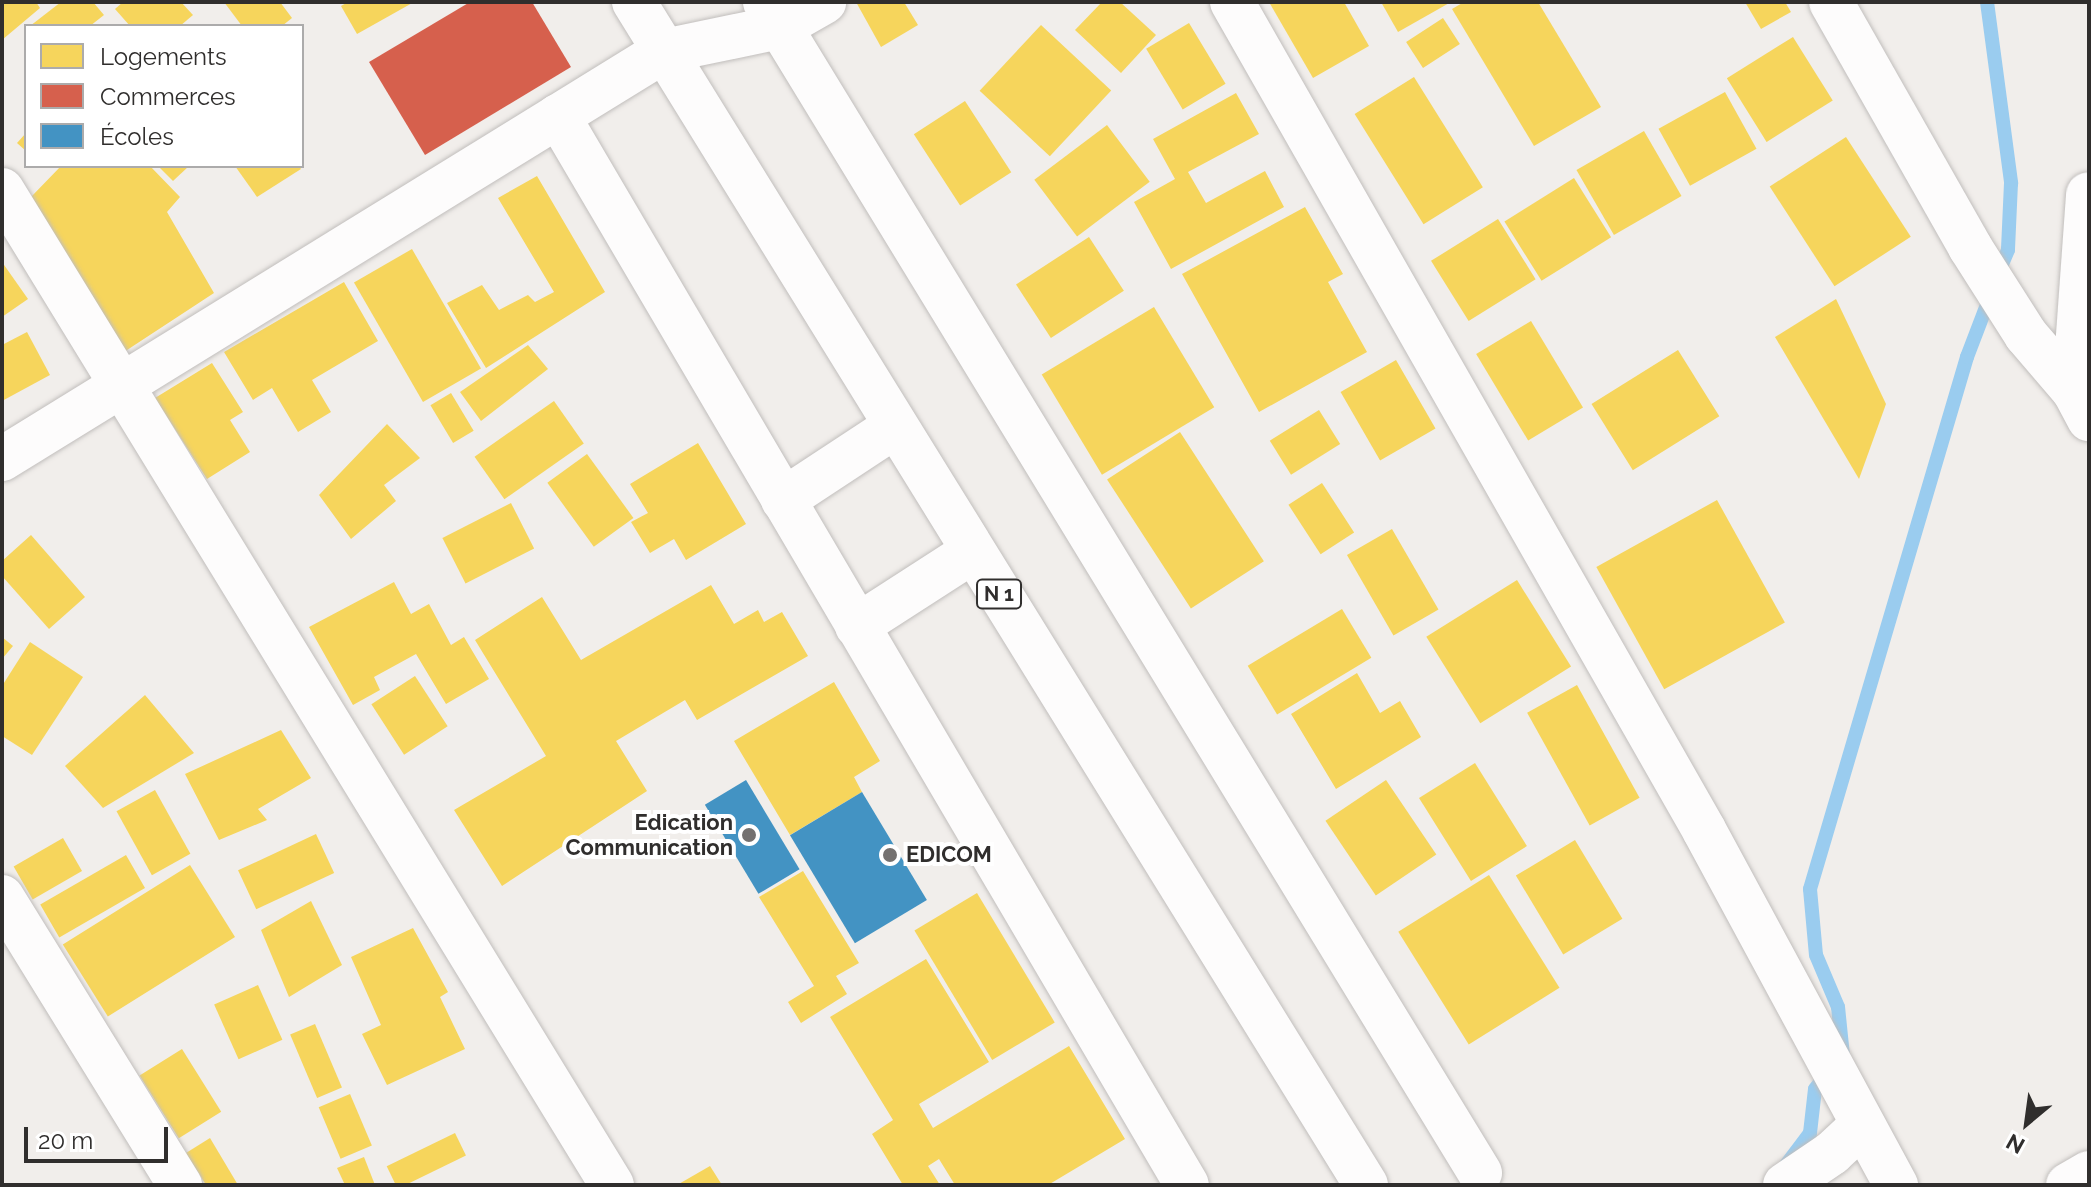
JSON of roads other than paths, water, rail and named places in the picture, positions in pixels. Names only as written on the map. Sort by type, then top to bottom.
[{"type":"main road","name":"N 1","points":[[634,2],[894,427],[1366,1185]]},
{"type":"main road","points":[[2,459],[664,51],[773,15],[824,2]]},
{"type":"main road","points":[[1232,2],[1704,830],[1896,1185]]},
{"type":"main road","points":[[1831,2],[1970,247],[2026,335],[2082,405]]},
{"type":"main road","points":[[773,15],[1480,1173]]},
{"type":"main road","points":[[558,116],[1187,1185]]},
{"type":"main road","points":[[2,190],[612,1185]]},
{"type":"main road","points":[[2082,405],[2088,194]]},
{"type":"main road","points":[[783,500],[894,427]]},
{"type":"main road","points":[[857,626],[972,552]]},
{"type":"main road","points":[[2,897],[180,1185]]},
{"type":"main road","points":[[1785,1185],[1832,1153],[1862,1125]]},
{"type":"main road","points":[[2068,1185],[2089,1173]]},
{"type":"waterway","points":[[1987,2],[2011,183],[2008,250],[1998,274]]},
{"type":"waterway","points":[[1843,1056],[1838,1007],[1816,955],[1810,889],[1967,357],[1991,294]]},
{"type":"waterway","points":[[1786,1165],[1810,1133],[1815,1089],[1829,1071]]},
{"type":"place","name":"Edication Communication","points":[[749,835]]},
{"type":"place","name":"EDICOM","points":[[890,855]]}]
